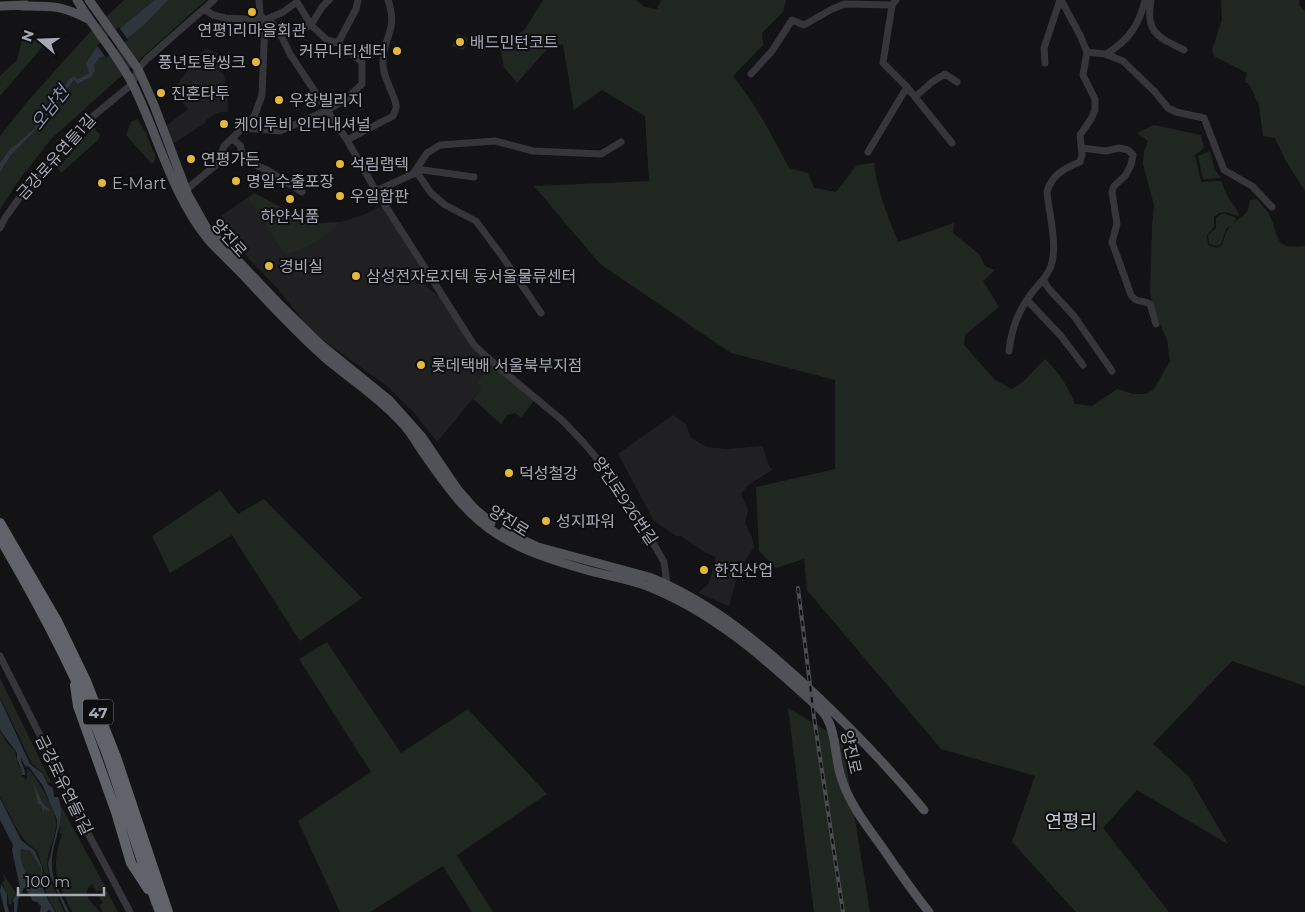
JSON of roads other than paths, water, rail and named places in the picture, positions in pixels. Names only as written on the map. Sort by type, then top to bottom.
[{"type":"highway","name":"47","points":[[0,524],[57,621],[86,681],[116,757],[168,912]]},
{"type":"highway","name":"47","points":[[0,538],[36,600],[74,674],[106,751],[160,912]]},
{"type":"main road","points":[[22,6],[51,0]]},
{"type":"main road","points":[[77,0],[88,19]]},
{"type":"main road","points":[[89,0],[98,12]]},
{"type":"main road","points":[[98,12],[100,0]]},
{"type":"main road","points":[[0,6],[55,6],[68,9],[88,19]]},
{"type":"main road","name":"양진로","points":[[98,12],[138,69],[194,209],[206,227],[320,344],[389,400],[422,436],[458,490],[473,507],[491,523],[511,536],[538,547],[666,584],[708,606],[786,667],[889,768],[924,810]]},
{"type":"main road","name":"양진로","points":[[88,19],[127,73],[147,114],[181,198],[207,238],[322,355],[380,402],[404,426],[462,505],[493,532],[511,543],[530,551],[590,571],[634,581],[665,594],[736,636],[766,659],[824,712],[832,730],[837,762],[847,795],[899,872],[929,912]]},
{"type":"main road","name":"양진로","points":[[831,710],[841,758],[852,791],[904,868],[937,912]]},
{"type":"street","points":[[138,69],[146,59],[214,0]]},
{"type":"street","points":[[186,190],[218,163],[224,146],[254,117],[262,96],[265,20],[260,15],[259,0]]},
{"type":"street","points":[[278,29],[298,31],[311,26],[322,7],[329,0]]},
{"type":"street","points":[[338,42],[356,9],[358,0]]},
{"type":"street","points":[[347,140],[394,116],[397,106],[383,68],[383,52],[392,28],[392,12],[388,0]]},
{"type":"street","points":[[1008,351],[1010,334],[1014,323],[1031,293],[1044,281],[1051,266],[1054,250],[1047,192],[1049,183],[1066,168],[1080,162],[1082,148],[1080,135],[1092,119],[1095,110],[1095,99],[1083,75],[1087,52],[1080,35],[1060,0]]},
{"type":"street","points":[[1046,63],[1044,48],[1060,0]]},
{"type":"street","points":[[1107,54],[1134,31],[1145,0]]},
{"type":"street","points":[[1151,0],[1150,22],[1157,36],[1184,50]]},
{"type":"street","points":[[204,9],[213,15],[225,18],[265,20],[283,12],[297,2],[311,26],[327,40],[338,42],[362,62],[362,84],[347,98],[328,110],[280,132],[244,128]]},
{"type":"street","points":[[751,74],[772,51],[792,20],[804,25],[845,4],[894,2],[884,63],[907,87],[952,143]]},
{"type":"street","name":"양진로926번길","points":[[265,20],[269,20],[278,29],[290,54],[347,140],[376,192],[474,345],[563,421],[612,476],[664,562],[665,594]]},
{"type":"street","points":[[1087,52],[1107,54],[1123,61],[1155,92],[1168,108],[1176,112],[1204,118],[1224,170],[1252,186],[1272,207]]},
{"type":"street","name":"금강로유연들1길","points":[[0,228],[20,197],[80,126],[132,84],[138,69]]},
{"type":"street","points":[[914,97],[945,74],[957,82]]},
{"type":"street","points":[[868,152],[907,87]]},
{"type":"street","points":[[232,139],[240,146],[244,160],[267,170],[302,192]]},
{"type":"street","points":[[413,174],[427,153],[440,145],[496,141],[532,151],[602,154],[621,142]]},
{"type":"street","points":[[1082,148],[1106,151],[1119,148],[1128,150],[1133,155],[1131,165],[1125,176],[1114,186],[1112,192],[1117,224],[1112,242],[1130,295],[1134,300],[1150,304],[1156,324]]},
{"type":"street","points":[[376,192],[423,170],[474,177]]},
{"type":"street","points":[[413,174],[418,174],[431,193],[445,205],[476,221],[541,313]]},
{"type":"street","points":[[1044,281],[1074,316],[1112,371]]},
{"type":"street","points":[[1027,300],[1061,336],[1083,365]]},
{"type":"street","name":"금강로유연들1길","points":[[0,656],[58,770],[82,822],[130,912]]},
{"type":"railway","points":[[798,588],[814,717],[843,912]]},
{"type":"place","name":"연평1리마을회관","points":[[252,12]]},
{"type":"place","name":"배드민턴코트","points":[[460,42]]},
{"type":"place","name":"커뮤니티센터","points":[[397,51]]},
{"type":"place","name":"풍년토탈씽크","points":[[256,62]]},
{"type":"place","name":"진혼타투","points":[[161,93]]},
{"type":"place","name":"우창빌리지","points":[[279,100]]},
{"type":"place","name":"케이투비 인터내셔널","points":[[224,124]]},
{"type":"place","name":"연평가든","points":[[191,159]]},
{"type":"place","name":"석림랩텍","points":[[340,164]]},
{"type":"place","name":"명일수출포장","points":[[236,181]]},
{"type":"place","name":"E-Mart","points":[[102,183]]},
{"type":"place","name":"우일합판","points":[[340,196]]},
{"type":"place","name":"하얀식품","points":[[290,199]]},
{"type":"place","name":"경비실","points":[[269,266]]},
{"type":"place","name":"삼성전자로지텍 동서울물류센터","points":[[356,276]]},
{"type":"place","name":"롯데택배 서울북부지점","points":[[421,365]]},
{"type":"place","name":"덕성철강","points":[[509,473]]},
{"type":"place","name":"성지파워","points":[[546,521]]},
{"type":"place","name":"한진산업","points":[[704,570]]},
{"type":"district","name":"연평리","points":[[1071,821]]},
{"type":"water label","name":"오남천","points":[[50,108]]}]
